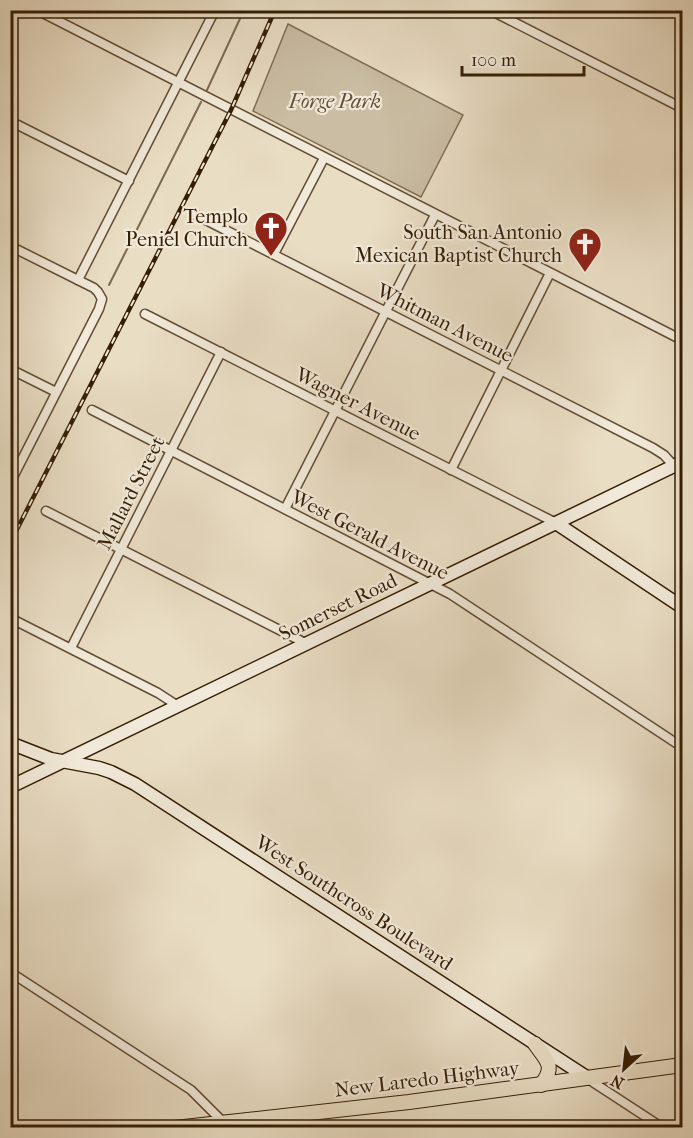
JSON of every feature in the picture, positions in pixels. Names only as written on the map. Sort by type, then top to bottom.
[{"type":"main road","name":"Somerset Road","points":[[10,787],[678,464]]},
{"type":"main road","points":[[556,523],[682,607]]},
{"type":"main road","name":"West Southcross Boulevard","points":[[10,742],[42,757],[99,768],[135,784],[588,1078]]},
{"type":"main road","points":[[535,1044],[550,1066],[541,1085]]},
{"type":"main road","name":"New Laredo Highway","points":[[175,1128],[223,1122],[251,1124],[682,1065]]},
{"type":"street","points":[[37,10],[682,340]]},
{"type":"street","points":[[78,280],[215,10]]},
{"type":"street","points":[[490,10],[682,108]]},
{"type":"street","points":[[10,121],[129,181]]},
{"type":"street","points":[[273,254],[324,158]]},
{"type":"street","name":"Whitman Avenue","points":[[196,215],[653,448],[678,464]]},
{"type":"street","points":[[285,509],[435,215]]},
{"type":"street","points":[[10,246],[94,288],[102,299],[10,483]]},
{"type":"street","points":[[451,470],[550,273]]},
{"type":"street","name":"Wagner Avenue","points":[[146,314],[556,523]]},
{"type":"street","name":"Mallard Street","points":[[71,648],[221,352]]},
{"type":"street","points":[[10,369],[56,392]]},
{"type":"street","name":"West Gerald Avenue","points":[[92,410],[450,594],[682,747]]},
{"type":"street","points":[[46,511],[307,644]]},
{"type":"street","points":[[10,618],[158,693],[178,706]]},
{"type":"street","points":[[10,972],[191,1090],[223,1122]]},
{"type":"street","name":"West Southcross Boulevard","points":[[588,1078],[663,1128]]},
{"type":"green space","name":"Forge Park","points":[[288,24],[463,115],[421,197],[253,111]]},
{"type":"waterway","points":[[207,90],[244,10]]},
{"type":"waterway","points":[[109,285],[201,102]]},
{"type":"railway","points":[[10,543],[231,110],[275,10]]},
{"type":"place","name":"Templo Peniel Church","points":[[271,257]]},
{"type":"place","name":"South San Antonio Mexican Baptist Church","points":[[585,273]]}]
